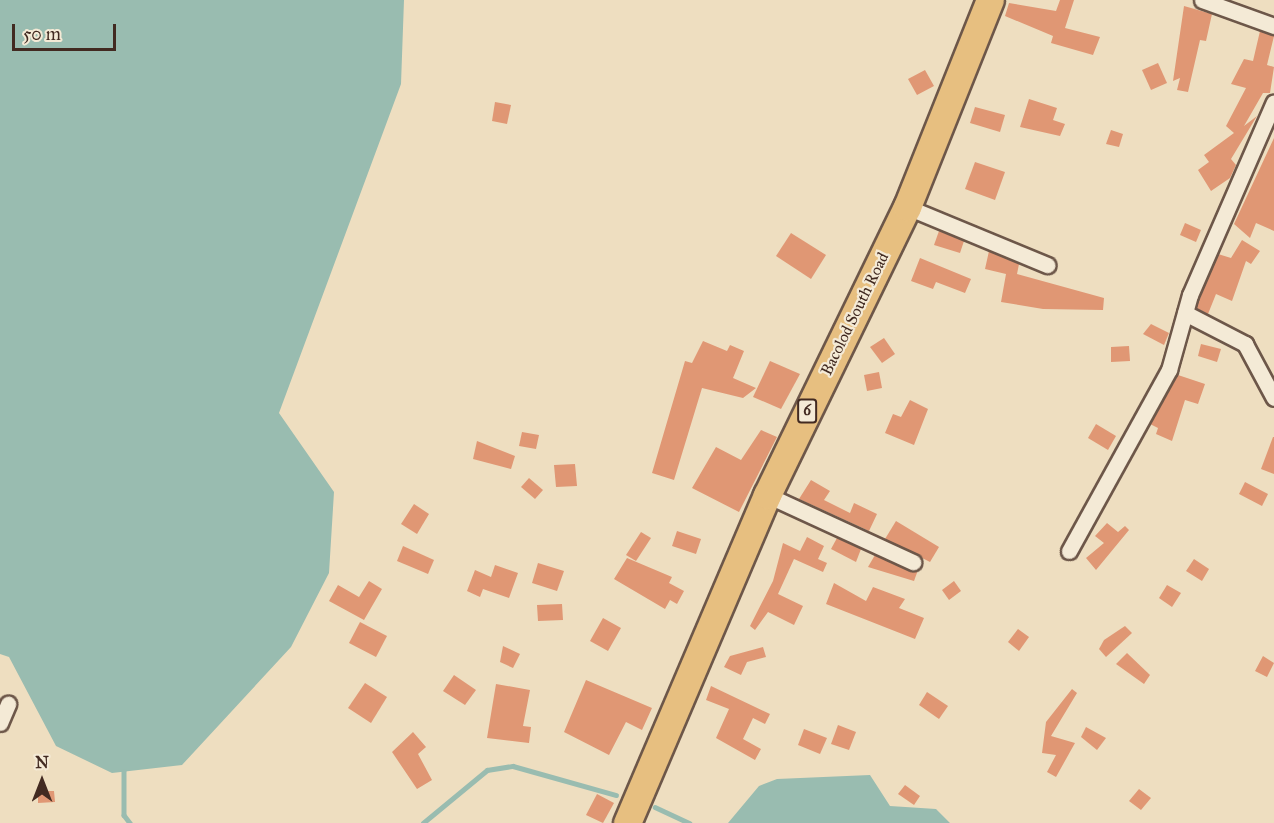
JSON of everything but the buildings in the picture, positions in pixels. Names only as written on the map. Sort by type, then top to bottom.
[{"type":"highway","name":"Bacolod South Road","points":[[627,823],[767,495],[907,207],[990,0]]},
{"type":"street","points":[[1202,0],[1274,26]]},
{"type":"street","points":[[1069,551],[1169,370],[1185,313],[1274,102]]},
{"type":"street","points":[[907,207],[1047,266]]},
{"type":"street","points":[[1185,313],[1245,344],[1274,398]]},
{"type":"street","points":[[767,495],[913,562]]},
{"type":"street","points":[[0,723],[8,704]]},
{"type":"water","points":[[0,0],[404,0],[401,84],[279,413],[334,492],[329,573],[291,647],[182,765],[112,773],[56,746],[9,657],[0,654]]},
{"type":"water","points":[[870,775],[890,806],[936,809],[950,823],[728,823],[759,786],[777,779]]},
{"type":"waterway","points":[[423,823],[487,770],[513,766],[616,795]]},
{"type":"waterway","points":[[124,771],[124,815],[130,823]]},
{"type":"waterway","points":[[655,807],[690,823]]}]
